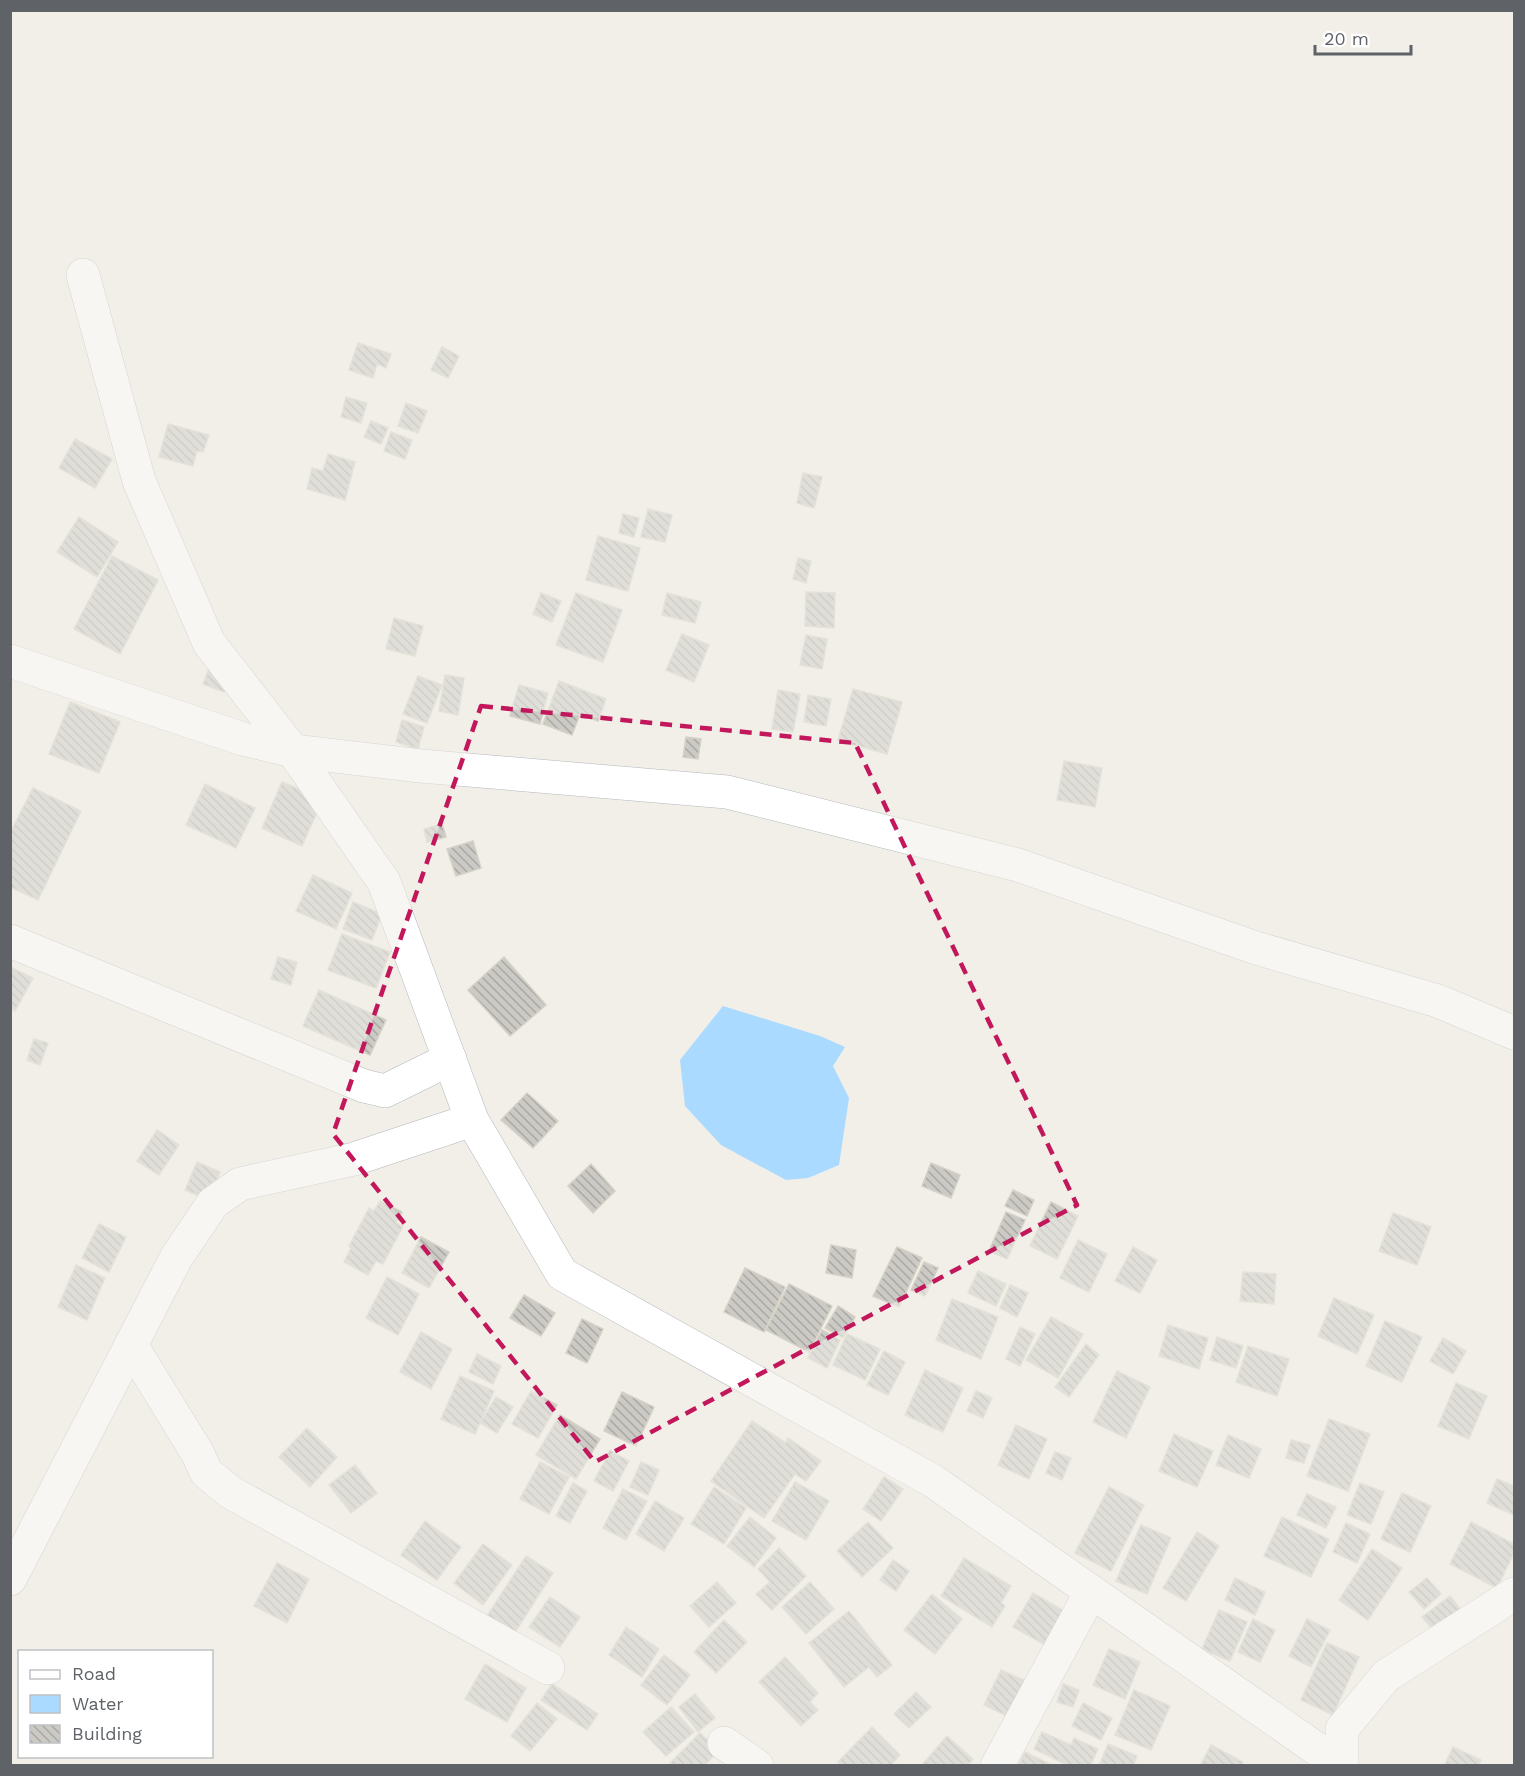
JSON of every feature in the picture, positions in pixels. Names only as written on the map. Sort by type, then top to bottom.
[{"type":"street","points":[[83,275],[139,481],[209,643],[293,751],[384,882],[472,1120],[562,1274],[933,1481],[1341,1766]]},
{"type":"street","points":[[10,661],[243,740],[293,751],[421,766],[727,792],[1018,866],[1256,948],[1438,1001],[1515,1034]]},
{"type":"street","points":[[10,941],[364,1086],[385,1091],[450,1059]]},
{"type":"street","points":[[10,1579],[176,1258],[213,1203],[240,1184],[354,1159],[472,1120]]},
{"type":"street","points":[[131,1345],[198,1454],[206,1472],[230,1492],[548,1668]]},
{"type":"street","points":[[997,1766],[1091,1592]]},
{"type":"street","points":[[1341,1766],[1342,1729],[1386,1676],[1515,1594]]},
{"type":"street","points":[[724,1743],[757,1766]]},
{"type":"highlighted area","points":[[481,706],[855,743],[1077,1205],[595,1462],[333,1134]]},
{"type":"water","points":[[723,1006],[820,1036],[845,1047],[833,1066],[849,1098],[839,1165],[808,1178],[786,1180],[721,1145],[685,1106],[680,1060]]},
{"type":"building","points":[[358,343],[391,354],[386,368],[377,364],[373,378],[349,370]]},
{"type":"building","points":[[442,347],[459,356],[448,378],[431,370]]},
{"type":"building","points":[[346,397],[367,403],[361,423],[341,417]]},
{"type":"building","points":[[406,403],[427,411],[418,433],[398,426]]},
{"type":"building","points":[[371,421],[388,428],[381,444],[364,437]]},
{"type":"building","points":[[168,424],[209,435],[203,452],[197,451],[193,466],[159,457]]},
{"type":"building","points":[[391,432],[412,440],[405,459],[384,451]]},
{"type":"building","points":[[75,439],[112,459],[95,488],[59,468]]},
{"type":"building","points":[[328,454],[355,462],[345,500],[307,489],[312,468],[323,471]]},
{"type":"building","points":[[803,473],[822,477],[814,508],[797,503]]},
{"type":"building","points":[[648,509],[672,515],[665,542],[641,537]]},
{"type":"building","points":[[623,514],[639,518],[634,537],[619,533]]},
{"type":"building","points":[[79,517],[118,542],[97,577],[57,552]]},
{"type":"building","points":[[598,536],[640,548],[628,591],[586,580]]},
{"type":"building","points":[[112,556],[158,580],[120,654],[74,629]]},
{"type":"building","points":[[798,558],[811,561],[806,583],[793,579]]},
{"type":"building","points":[[806,592],[835,593],[834,628],[805,626]]},
{"type":"building","points":[[541,593],[561,601],[552,622],[533,614]]},
{"type":"building","points":[[576,593],[622,610],[603,662],[556,645]]},
{"type":"building","points":[[667,593],[701,602],[695,623],[662,615]]},
{"type":"building","points":[[394,618],[423,626],[415,656],[386,649]]},
{"type":"building","points":[[682,634],[709,645],[694,682],[666,670]]},
{"type":"building","points":[[806,635],[827,639],[822,669],[800,665]]},
{"type":"building","points":[[209,668],[230,676],[224,692],[203,684]]},
{"type":"building","points":[[445,675],[464,678],[458,715],[439,711]]},
{"type":"building","points":[[418,676],[442,685],[427,723],[403,714]]},
{"type":"building","points":[[559,681],[606,699],[598,721],[580,714],[572,735],[543,724]]},
{"type":"building","points":[[519,685],[548,693],[540,724],[510,716]]},
{"type":"building","points":[[853,689],[902,702],[887,754],[838,740]]},
{"type":"building","points":[[778,690],[800,694],[793,732],[772,729]]},
{"type":"building","points":[[808,695],[831,699],[826,726],[804,722]]},
{"type":"building","points":[[70,702],[120,722],[99,773],[49,754]]},
{"type":"building","points":[[402,720],[424,727],[418,749],[396,742]]},
{"type":"building","points":[[686,737],[701,739],[698,759],[683,757]]},
{"type":"building","points":[[1064,761],[1102,768],[1095,807],[1057,800]]},
{"type":"building","points":[[282,782],[323,799],[302,846],[262,828]]},
{"type":"building","points":[[205,784],[255,808],[236,848],[186,825]]},
{"type":"building","points":[[33,788],[81,811],[38,900],[10,887],[10,833]]},
{"type":"building","points":[[442,824],[446,837],[427,842],[424,829]]},
{"type":"building","points":[[473,841],[481,868],[456,876],[447,849]]},
{"type":"building","points":[[313,875],[352,893],[336,929],[296,911]]},
{"type":"building","points":[[353,902],[382,914],[372,940],[343,929]]},
{"type":"building","points":[[342,934],[390,952],[376,988],[328,970]]},
{"type":"building","points":[[278,957],[297,962],[291,985],[271,979]]},
{"type":"building","points":[[504,957],[546,1005],[510,1036],[468,990]]},
{"type":"building","points":[[10,967],[33,978],[15,1011],[10,1008]]},
{"type":"building","points":[[319,990],[386,1020],[370,1055],[303,1026]]},
{"type":"building","points":[[34,1039],[48,1043],[40,1065],[27,1060]]},
{"type":"building","points":[[527,1093],[558,1121],[533,1148],[501,1120]]},
{"type":"building","points":[[157,1130],[179,1145],[159,1175],[137,1161]]},
{"type":"building","points":[[197,1162],[220,1172],[209,1200],[185,1190]]},
{"type":"building","points":[[931,1163],[960,1175],[951,1198],[922,1186]]},
{"type":"building","points":[[591,1164],[615,1191],[593,1213],[568,1186]]},
{"type":"building","points":[[1013,1190],[1034,1200],[1027,1216],[1005,1206]]},
{"type":"building","points":[[380,1201],[402,1212],[396,1223],[403,1226],[383,1264],[376,1261],[368,1275],[344,1262],[351,1248],[349,1246],[369,1208],[374,1211]]},
{"type":"building","points":[[1051,1202],[1078,1216],[1057,1259],[1030,1246]]},
{"type":"building","points":[[1006,1212],[1025,1220],[1007,1259],[989,1251]]},
{"type":"building","points":[[1393,1213],[1431,1227],[1417,1265],[1379,1251]]},
{"type":"building","points":[[99,1224],[126,1237],[109,1272],[82,1258]]},
{"type":"building","points":[[421,1237],[449,1252],[429,1288],[402,1273]]},
{"type":"building","points":[[1078,1240],[1107,1254],[1089,1292],[1060,1278]]},
{"type":"building","points":[[831,1245],[856,1250],[852,1278],[826,1273]]},
{"type":"building","points":[[897,1247],[922,1258],[899,1307],[873,1296]]},
{"type":"building","points":[[1133,1247],[1157,1260],[1140,1293],[1115,1281]]},
{"type":"building","points":[[924,1262],[938,1268],[925,1296],[911,1290]]},
{"type":"building","points":[[76,1265],[105,1278],[87,1320],[58,1307]]},
{"type":"building","points":[[745,1268],[785,1287],[764,1332],[724,1312]]},
{"type":"building","points":[[978,1271],[1006,1284],[996,1306],[968,1293]]},
{"type":"building","points":[[1243,1272],[1276,1274],[1274,1304],[1240,1301]]},
{"type":"building","points":[[387,1277],[419,1294],[398,1335],[366,1318]]},
{"type":"building","points":[[789,1284],[832,1306],[809,1352],[766,1330]]},
{"type":"building","points":[[1010,1285],[1028,1293],[1017,1317],[1000,1308]]},
{"type":"building","points":[[524,1295],[555,1313],[541,1336],[510,1318]]},
{"type":"building","points":[[1334,1298],[1374,1315],[1357,1354],[1318,1336]]},
{"type":"building","points":[[952,1299],[998,1317],[981,1359],[936,1340]]},
{"type":"building","points":[[838,1306],[855,1317],[843,1338],[825,1328]]},
{"type":"building","points":[[1051,1317],[1083,1334],[1058,1378],[1026,1360]]},
{"type":"building","points":[[582,1319],[603,1329],[587,1363],[566,1353]]},
{"type":"building","points":[[1385,1321],[1422,1337],[1402,1382],[1366,1366]]},
{"type":"building","points":[[1168,1325],[1208,1338],[1199,1369],[1159,1356]]},
{"type":"building","points":[[1020,1327],[1035,1334],[1020,1366],[1006,1359]]},
{"type":"building","points":[[822,1330],[840,1340],[827,1368],[808,1358]]},
{"type":"building","points":[[421,1332],[452,1349],[431,1389],[400,1372]]},
{"type":"building","points":[[847,1334],[880,1349],[865,1380],[833,1365]]},
{"type":"building","points":[[1217,1337],[1243,1346],[1236,1368],[1210,1360]]},
{"type":"building","points":[[1443,1338],[1466,1351],[1453,1374],[1430,1361]]},
{"type":"building","points":[[1086,1344],[1099,1355],[1069,1397],[1055,1387]]},
{"type":"building","points":[[1248,1346],[1289,1359],[1277,1396],[1236,1382]]},
{"type":"building","points":[[884,1351],[905,1362],[888,1395],[867,1385]]},
{"type":"building","points":[[477,1354],[501,1366],[493,1384],[469,1372]]},
{"type":"building","points":[[925,1370],[963,1388],[943,1432],[905,1415]]},
{"type":"building","points":[[1117,1371],[1150,1387],[1126,1438],[1093,1422]]},
{"type":"building","points":[[460,1376],[494,1391],[475,1434],[441,1419]]},
{"type":"building","points":[[1456,1383],[1487,1396],[1469,1439],[1438,1426]]},
{"type":"building","points":[[531,1391],[557,1405],[538,1438],[512,1424]]},
{"type":"building","points":[[976,1391],[992,1398],[983,1418],[967,1411]]},
{"type":"building","points":[[622,1392],[654,1407],[636,1446],[604,1431]]},
{"type":"building","points":[[496,1397],[513,1407],[497,1433],[480,1423]]},
{"type":"building","points":[[560,1415],[600,1439],[576,1479],[536,1455]]},
{"type":"building","points":[[1329,1419],[1370,1434],[1348,1491],[1307,1476]]},
{"type":"building","points":[[752,1421],[786,1443],[788,1438],[821,1461],[806,1481],[795,1474],[764,1518],[711,1481]]},
{"type":"building","points":[[1016,1425],[1047,1439],[1029,1479],[998,1465]]},
{"type":"building","points":[[307,1428],[337,1457],[310,1487],[279,1457]]},
{"type":"building","points":[[1174,1434],[1213,1451],[1197,1487],[1159,1471]]},
{"type":"building","points":[[1228,1435],[1261,1449],[1249,1478],[1216,1465]]},
{"type":"building","points":[[1291,1440],[1310,1445],[1304,1463],[1286,1458]]},
{"type":"building","points":[[610,1451],[629,1461],[613,1491],[594,1481]]},
{"type":"building","points":[[1055,1452],[1071,1458],[1062,1480],[1046,1473]]},
{"type":"building","points":[[540,1462],[569,1477],[549,1514],[520,1499]]},
{"type":"building","points":[[641,1462],[659,1470],[648,1495],[630,1487]]},
{"type":"building","points":[[355,1465],[377,1493],[351,1513],[329,1485]]},
{"type":"building","points":[[884,1477],[903,1489],[881,1521],[863,1509]]},
{"type":"building","points":[[1497,1479],[1514,1486],[1514,1515],[1487,1503]]},
{"type":"building","points":[[795,1482],[829,1501],[806,1540],[772,1521]]},
{"type":"building","points":[[573,1483],[587,1491],[570,1523],[556,1516]]},
{"type":"building","points":[[1360,1483],[1384,1492],[1371,1524],[1347,1515]]},
{"type":"building","points":[[714,1487],[746,1508],[724,1544],[691,1524]]},
{"type":"building","points":[[1109,1487],[1144,1505],[1111,1571],[1075,1553]]},
{"type":"building","points":[[623,1489],[647,1501],[626,1540],[603,1528]]},
{"type":"building","points":[[1402,1493],[1431,1506],[1410,1552],[1381,1539]]},
{"type":"building","points":[[1307,1494],[1336,1507],[1326,1528],[1297,1515]]},
{"type":"building","points":[[655,1501],[684,1518],[664,1551],[636,1534]]},
{"type":"building","points":[[750,1517],[776,1538],[754,1567],[727,1546]]},
{"type":"building","points":[[1282,1517],[1329,1539],[1311,1577],[1264,1556]]},
{"type":"building","points":[[425,1521],[461,1547],[437,1580],[401,1555]]},
{"type":"building","points":[[868,1522],[893,1548],[862,1577],[837,1551]]},
{"type":"building","points":[[1471,1522],[1514,1544],[1514,1553],[1497,1588],[1450,1564]]},
{"type":"building","points":[[1346,1523],[1370,1534],[1357,1563],[1333,1552]]},
{"type":"building","points":[[1141,1525],[1171,1538],[1147,1594],[1116,1581]]},
{"type":"building","points":[[1197,1532],[1219,1546],[1186,1601],[1163,1588]]},
{"type":"building","points":[[483,1544],[512,1565],[483,1605],[454,1583]]},
{"type":"building","points":[[779,1548],[806,1576],[772,1610],[756,1594],[770,1582],[758,1569]]},
{"type":"building","points":[[1372,1549],[1402,1568],[1368,1620],[1339,1600]]},
{"type":"building","points":[[526,1556],[553,1573],[512,1637],[485,1619]]},
{"type":"building","points":[[964,1558],[1011,1586],[1001,1603],[1005,1606],[992,1627],[941,1596]]},
{"type":"building","points":[[893,1560],[909,1571],[896,1591],[880,1580]]},
{"type":"building","points":[[277,1563],[309,1579],[287,1623],[254,1606]]},
{"type":"building","points":[[1235,1578],[1265,1592],[1255,1615],[1225,1600]]},
{"type":"building","points":[[1427,1578],[1441,1594],[1424,1609],[1409,1592]]},
{"type":"building","points":[[717,1582],[736,1603],[709,1627],[690,1606]]},
{"type":"building","points":[[810,1582],[834,1609],[806,1634],[782,1607]]},
{"type":"building","points":[[1033,1593],[1064,1611],[1045,1645],[1013,1627]]},
{"type":"building","points":[[932,1594],[962,1619],[935,1654],[904,1630]]},
{"type":"building","points":[[1450,1596],[1461,1610],[1434,1631],[1422,1617]]},
{"type":"building","points":[[550,1597],[580,1617],[560,1647],[529,1627]]},
{"type":"building","points":[[1219,1610],[1247,1622],[1230,1661],[1202,1649]]},
{"type":"building","points":[[849,1611],[892,1665],[877,1677],[869,1667],[844,1687],[809,1643]]},
{"type":"building","points":[[1253,1619],[1275,1630],[1260,1662],[1238,1652]]},
{"type":"building","points":[[1307,1619],[1330,1630],[1311,1667],[1289,1656]]},
{"type":"building","points":[[724,1620],[747,1642],[716,1673],[694,1652]]},
{"type":"building","points":[[626,1627],[659,1649],[642,1677],[609,1655]]},
{"type":"building","points":[[1327,1643],[1359,1657],[1333,1715],[1301,1700]]},
{"type":"building","points":[[1109,1649],[1140,1662],[1125,1699],[1093,1685]]},
{"type":"building","points":[[664,1655],[690,1675],[667,1705],[641,1685]]},
{"type":"building","points":[[785,1657],[818,1693],[810,1702],[818,1710],[801,1726],[759,1682]]},
{"type":"building","points":[[485,1664],[526,1688],[507,1722],[465,1699]]},
{"type":"building","points":[[1001,1670],[1028,1682],[1011,1718],[984,1705]]},
{"type":"building","points":[[552,1684],[598,1714],[587,1730],[541,1700]]},
{"type":"building","points":[[1063,1684],[1079,1690],[1073,1707],[1057,1702]]},
{"type":"building","points":[[1134,1690],[1170,1706],[1151,1750],[1115,1735]]},
{"type":"building","points":[[916,1692],[931,1707],[909,1728],[894,1714]]},
{"type":"building","points":[[695,1694],[715,1718],[698,1732],[679,1707]]},
{"type":"building","points":[[537,1703],[557,1719],[530,1751],[511,1736]]},
{"type":"building","points":[[1083,1703],[1112,1718],[1101,1740],[1072,1726]]},
{"type":"building","points":[[671,1707],[694,1732],[666,1756],[643,1732]]},
{"type":"building","points":[[872,1727],[900,1755],[890,1766],[842,1766],[838,1762]]},
{"type":"building","points":[[1042,1732],[1071,1745],[1074,1738],[1098,1749],[1090,1766],[1069,1766],[1034,1749]]},
{"type":"building","points":[[700,1733],[718,1751],[704,1766],[673,1766],[670,1763]]},
{"type":"building","points":[[947,1736],[973,1759],[967,1766],[921,1766]]},
{"type":"building","points":[[1108,1744],[1137,1756],[1133,1766],[1099,1766]]},
{"type":"building","points":[[1211,1745],[1243,1762],[1241,1766],[1200,1766]]},
{"type":"building","points":[[1453,1747],[1481,1760],[1478,1766],[1444,1766]]},
{"type":"building","points":[[1025,1752],[1054,1766],[1018,1766]]}]
